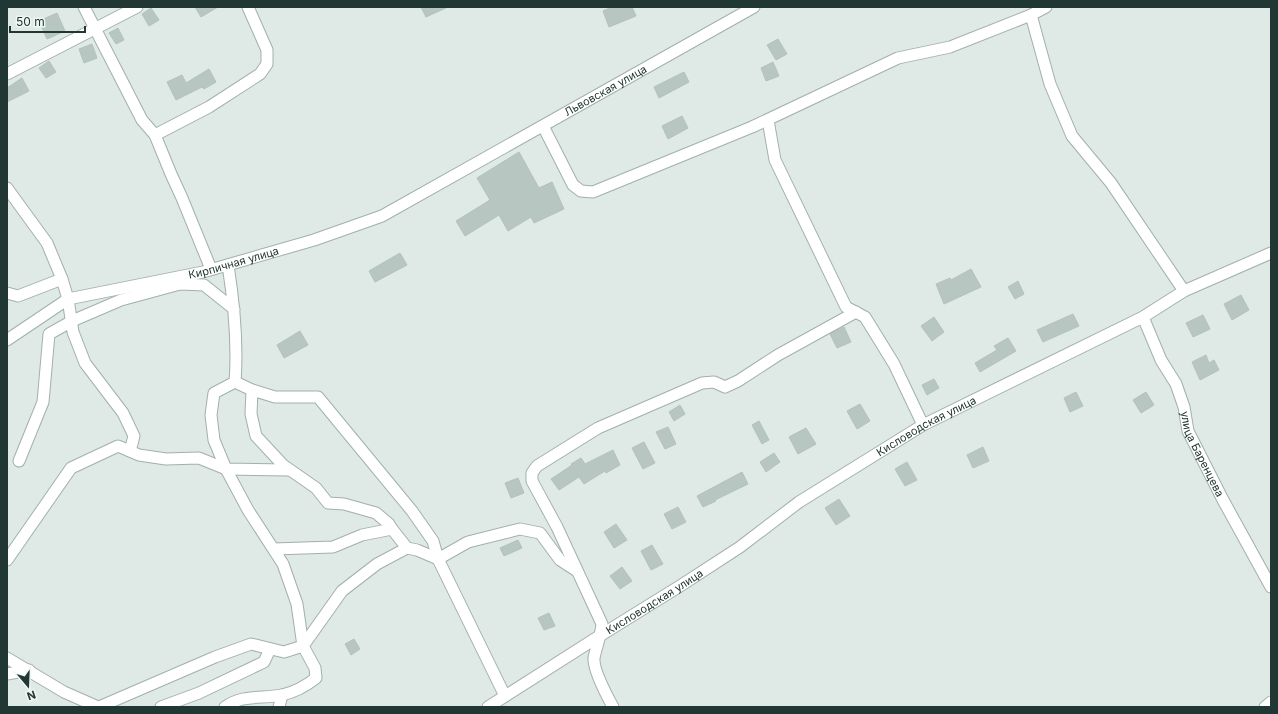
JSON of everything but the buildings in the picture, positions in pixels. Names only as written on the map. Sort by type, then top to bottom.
[{"type":"street","points":[[84,7],[142,120],[155,135],[162,155],[182,198],[211,269]]},
{"type":"street","points":[[7,74],[137,7]]},
{"type":"street","points":[[155,135],[209,107],[260,74],[268,64],[267,50],[248,7]]},
{"type":"street","name":"Львовская улица","points":[[457,174],[754,7]]},
{"type":"street","points":[[543,126],[573,185],[581,191],[593,192],[768,120],[898,58],[950,47],[1031,15],[1046,7]]},
{"type":"street","points":[[1031,15],[1050,84],[1072,136],[1110,183],[1184,291]]},
{"type":"street","points":[[768,120],[775,160],[846,307],[865,317],[894,364],[923,425]]},
{"type":"street","name":"Кирпичная улица","points":[[7,340],[68,298],[228,265],[314,240],[382,216],[457,174]]},
{"type":"street","points":[[7,188],[47,243],[62,279],[68,298],[73,332],[85,363],[123,413],[134,436],[130,451]]},
{"type":"street","name":"Кисловодская улица","points":[[488,707],[601,634],[680,586],[740,547],[799,502],[923,425],[1143,317],[1184,291],[1271,253]]},
{"type":"street","points":[[228,265],[234,309],[236,363],[235,382]]},
{"type":"street","points":[[7,293],[18,296],[62,279]]},
{"type":"street","points":[[19,461],[43,402],[49,334],[72,321],[121,300],[180,284],[204,285],[234,309]]},
{"type":"street","points":[[613,707],[601,684],[594,659],[601,634],[602,624],[557,527],[532,481],[532,473],[538,466],[598,428],[702,382],[714,382],[725,387],[732,384],[856,312]]},
{"type":"street","name":"улица Баренцева","points":[[1143,317],[1161,360],[1176,384],[1184,407],[1188,431],[1223,500],[1271,586]]},
{"type":"street","points":[[235,382],[252,390],[275,397],[318,398],[412,511],[433,541],[438,559],[505,696]]},
{"type":"street","points":[[225,707],[234,701],[263,696],[282,695],[304,687],[316,678],[315,668],[303,646],[296,604],[284,564],[248,510],[226,469],[214,440],[211,415],[214,393],[235,382]]},
{"type":"street","points":[[252,390],[251,414],[256,436],[283,465],[316,488],[328,503],[344,504],[376,513],[389,524],[407,548]]},
{"type":"street","points":[[7,560],[71,468],[118,446],[139,455],[166,459],[199,458],[226,469],[289,470]]},
{"type":"street","points":[[274,549],[333,547],[362,535],[392,529]]},
{"type":"street","points":[[438,559],[468,542],[520,529],[540,533],[560,560],[577,571]]},
{"type":"street","points":[[7,658],[64,692],[98,707],[216,656],[251,644],[284,652],[303,646],[342,591],[377,564],[407,548],[417,550],[438,559]]},
{"type":"street","points":[[168,706],[264,662],[270,649]]},
{"type":"street","points":[[7,674],[29,670]]},
{"type":"street","points":[[279,707],[282,695]]},
{"type":"street","points":[[1265,707],[1271,702]]}]
